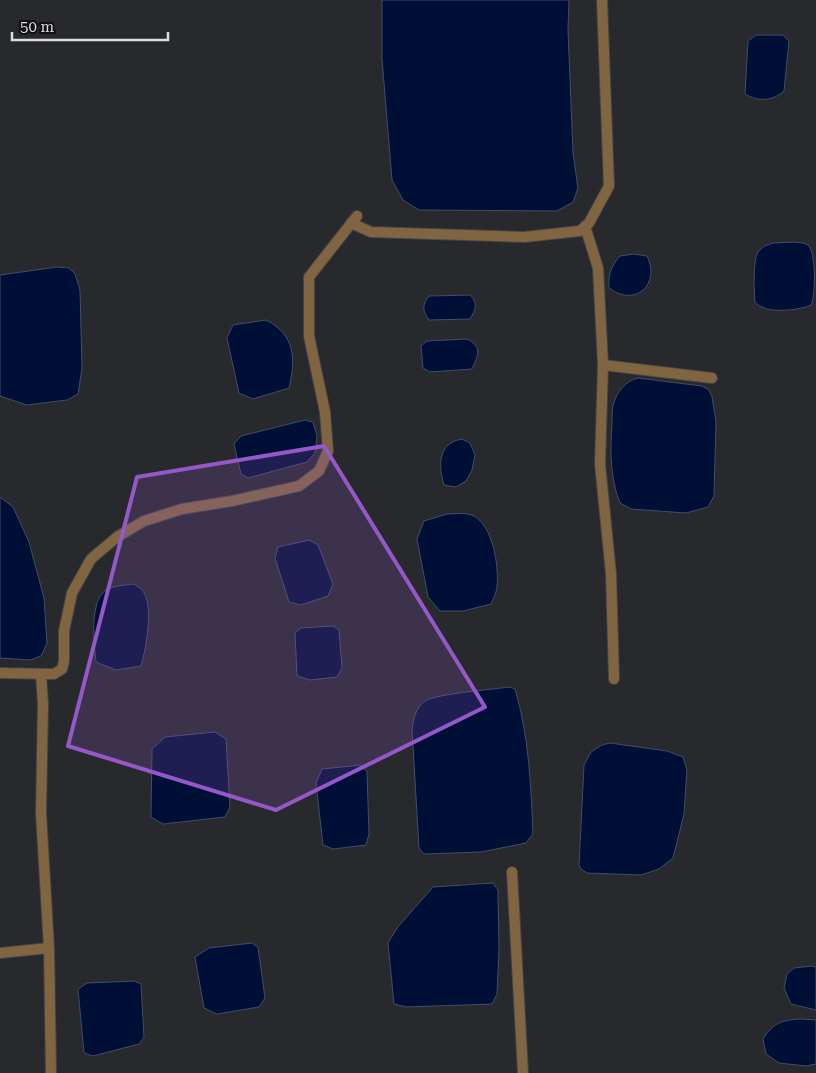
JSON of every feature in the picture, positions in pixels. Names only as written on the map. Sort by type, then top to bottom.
[{"type":"street","points":[[0,673],[41,675],[54,674],[62,669],[64,661],[64,631],[72,593],[91,559],[118,537],[144,521],[182,509],[232,501],[299,486],[319,471],[328,451],[326,412],[309,336],[309,277],[354,220],[371,232],[524,237],[580,231],[589,223],[609,186],[602,0]]},
{"type":"street","points":[[585,226],[598,268],[603,364],[600,464],[611,574],[614,679]]},
{"type":"street","points":[[603,364],[712,378]]},
{"type":"street","points":[[41,675],[43,704],[41,813],[49,948],[51,1073]]},
{"type":"street","points":[[512,872],[523,1073]]},
{"type":"street","points":[[0,953],[49,948]]},
{"type":"highlighted area","points":[[324,446],[485,707],[276,810],[68,746],[137,477]]},
{"type":"water","points":[[382,0],[569,0],[568,30],[573,153],[578,188],[573,202],[557,211],[419,210],[403,200],[392,180],[382,59]]},
{"type":"water","points":[[756,35],[783,35],[789,41],[784,91],[775,97],[760,99],[745,94],[748,41]]},
{"type":"water","points":[[773,243],[800,243],[808,245],[811,249],[813,256],[814,292],[811,305],[794,309],[772,310],[755,302],[754,271],[757,254],[764,247]]},
{"type":"water","points":[[634,254],[647,256],[651,276],[648,284],[636,294],[619,294],[609,288],[609,279],[614,263],[620,256]]},
{"type":"water","points":[[57,267],[69,268],[75,274],[80,290],[82,368],[78,394],[67,400],[27,405],[0,396],[0,275]]},
{"type":"water","points":[[470,295],[475,307],[470,319],[429,320],[425,313],[424,305],[429,296]]},
{"type":"water","points":[[266,320],[276,326],[288,340],[292,357],[291,377],[289,388],[253,399],[239,393],[227,338],[233,325]]},
{"type":"water","points":[[467,339],[475,345],[478,352],[472,369],[430,372],[423,368],[421,346],[427,341]]},
{"type":"water","points":[[633,379],[702,386],[709,390],[716,422],[714,496],[708,507],[686,513],[631,509],[620,503],[614,484],[612,464],[613,405],[622,388]]},
{"type":"water","points":[[305,420],[313,422],[317,436],[315,453],[307,462],[248,478],[241,474],[234,444],[241,436]]},
{"type":"water","points":[[462,439],[470,443],[475,455],[472,470],[466,481],[456,487],[444,485],[441,463],[444,450],[454,441]]},
{"type":"water","points":[[0,497],[13,507],[29,542],[44,598],[47,643],[41,656],[30,660],[0,658]]},
{"type":"water","points":[[447,514],[474,516],[481,521],[490,537],[497,568],[497,588],[491,604],[463,611],[440,611],[428,597],[417,539],[424,521]]},
{"type":"water","points":[[309,540],[318,545],[333,584],[328,596],[301,605],[289,602],[275,558],[278,547]]},
{"type":"water","points":[[134,584],[143,591],[148,607],[149,617],[145,649],[141,666],[116,670],[96,662],[95,613],[97,604],[106,590]]},
{"type":"water","points":[[333,626],[339,630],[342,668],[337,677],[310,680],[297,676],[295,633],[301,628]]},
{"type":"water","points":[[510,687],[515,689],[526,743],[533,834],[526,843],[481,852],[424,854],[419,848],[412,729],[417,710],[425,701],[431,698]]},
{"type":"water","points":[[215,732],[226,739],[230,807],[225,817],[163,824],[151,817],[152,749],[165,737]]},
{"type":"water","points":[[610,743],[667,751],[683,757],[687,770],[684,814],[673,858],[659,869],[641,875],[587,873],[579,865],[584,765],[591,752],[602,745]]},
{"type":"water","points":[[361,765],[367,772],[369,834],[366,845],[333,849],[323,845],[316,783],[322,769]]},
{"type":"water","points":[[493,883],[498,890],[499,951],[497,994],[492,1004],[406,1007],[394,1004],[388,943],[397,928],[433,887]]},
{"type":"water","points":[[252,943],[258,947],[265,998],[259,1007],[217,1014],[204,1008],[195,957],[209,948]]},
{"type":"water","points":[[816,967],[816,1010],[791,1004],[784,988],[787,974],[794,968]]},
{"type":"water","points":[[134,981],[141,984],[144,1037],[139,1044],[93,1056],[84,1053],[78,989],[87,983]]},
{"type":"water","points":[[788,1020],[816,1020],[816,1064],[806,1066],[779,1063],[766,1054],[763,1039],[770,1029]]}]
